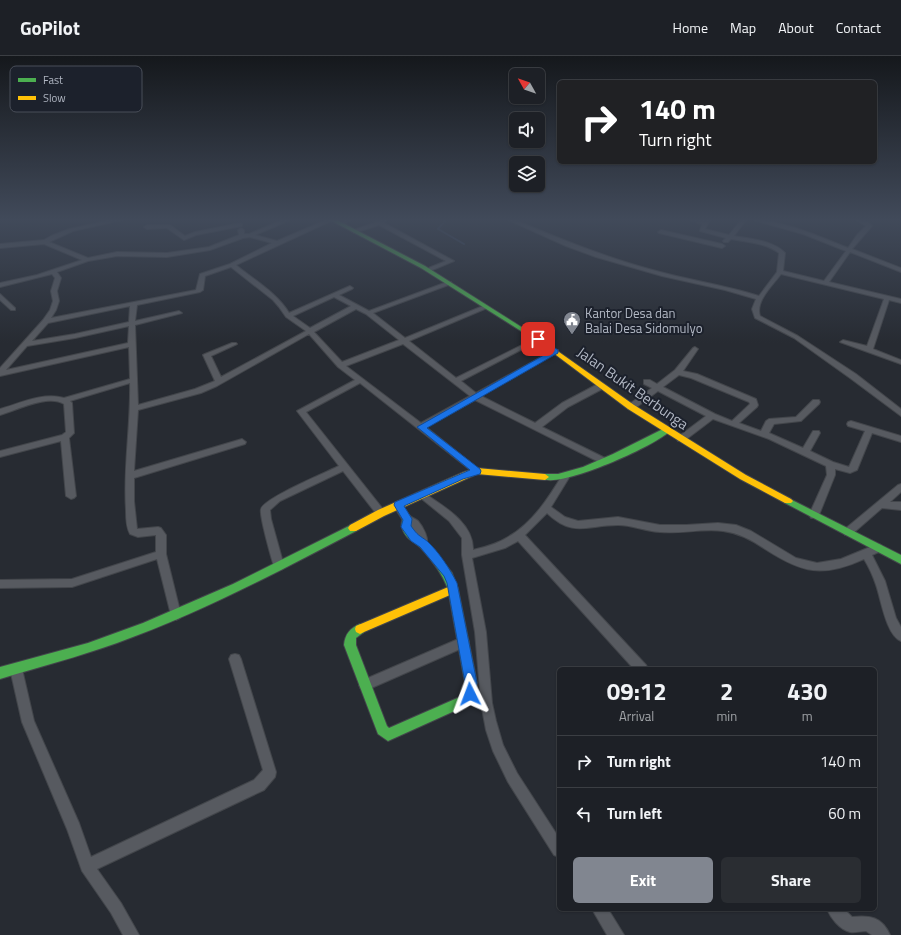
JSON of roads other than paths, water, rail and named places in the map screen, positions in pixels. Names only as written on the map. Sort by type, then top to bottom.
[{"type":"street","points":[[0,285],[84,261]]},
{"type":"street","points":[[46,321],[198,291],[200,290],[202,275],[240,261]]},
{"type":"street","name":"Jalan Bukit Berbunga","points":[[411,261],[428,270],[538,339],[631,407],[743,477],[901,560]]},
{"type":"street","points":[[428,270],[449,261]]},
{"type":"street","points":[[615,261],[664,275],[726,288],[760,298]]},
{"type":"street","points":[[781,261],[780,272],[760,298],[756,307],[755,314],[757,317],[796,337],[853,376],[901,413]]},
{"type":"street","points":[[826,282],[842,261]]},
{"type":"street","points":[[878,261],[901,270]]},
{"type":"street","points":[[232,265],[276,299],[288,316],[310,331],[341,365],[477,471]]},
{"type":"street","points":[[0,373],[10,363],[24,344],[46,321],[53,310],[56,301],[54,291],[58,278],[53,271]]},
{"type":"street","points":[[780,272],[901,301]]},
{"type":"street","points":[[368,313],[449,283]]},
{"type":"street","points":[[288,316],[350,288]]},
{"type":"street","points":[[334,295],[368,313],[476,397],[604,461]]},
{"type":"street","points":[[0,296],[13,309]]},
{"type":"street","points":[[864,348],[870,348],[887,298]]},
{"type":"street","points":[[134,303],[131,323],[134,409],[128,499],[133,532],[158,531],[161,535],[161,554],[176,616]]},
{"type":"street","points":[[134,409],[198,391],[356,306]]},
{"type":"street","points":[[341,365],[404,341],[485,307]]},
{"type":"street","points":[[24,344],[75,336],[179,313]]},
{"type":"street","points":[[456,381],[538,339]]},
{"type":"street","points":[[844,342],[901,362]]},
{"type":"street","points":[[0,373],[131,344]]},
{"type":"street","points":[[218,380],[207,355],[234,344]]},
{"type":"street","points":[[631,407],[678,372],[695,349]]},
{"type":"street","points":[[422,427],[556,351]]},
{"type":"street","points":[[678,372],[694,376],[753,401],[754,404],[733,424]]},
{"type":"street","points":[[0,412],[49,398],[65,400],[134,380]]},
{"type":"street","points":[[360,380],[301,411],[381,513]]},
{"type":"street","points":[[648,382],[712,416],[764,434],[830,464],[850,470],[853,470],[869,430]]},
{"type":"street","points":[[536,428],[564,405],[601,386]]},
{"type":"street","points":[[0,454],[65,437],[70,433],[68,403],[65,400]]},
{"type":"street","points":[[764,434],[769,423],[772,421],[798,419],[816,402]]},
{"type":"street","points":[[681,439],[712,416]]},
{"type":"street","points":[[851,424],[901,439]]},
{"type":"street","points":[[0,673],[115,639],[176,616],[279,566],[381,513],[460,477],[477,471],[555,478],[566,476],[604,461],[667,430]]},
{"type":"street","points":[[806,452],[816,433]]},
{"type":"street","points":[[65,437],[71,496]]},
{"type":"street","points":[[130,476],[242,442]]},
{"type":"street","points":[[814,515],[831,475],[830,464]]},
{"type":"street","points":[[279,566],[266,519],[265,510],[277,499],[344,467]]},
{"type":"street","points":[[467,555],[489,550],[510,541],[519,535],[547,508],[566,476]]},
{"type":"street","points":[[848,532],[882,505],[901,487]]},
{"type":"street","points":[[421,495],[461,528],[467,537],[467,555],[484,657],[485,697],[491,729],[500,754],[520,791],[557,847]]},
{"type":"street","points":[[398,505],[407,519],[414,523],[422,536],[423,544],[447,574],[453,589],[471,689],[466,700],[388,735],[382,730],[350,645],[350,638],[356,630],[453,589]]},
{"type":"street","points":[[882,505],[901,506]]},
{"type":"street","points":[[547,508],[558,518],[572,524],[616,521],[631,522],[661,528],[681,529],[723,527],[739,530],[751,535],[792,559],[809,566],[841,564],[878,548]]},
{"type":"street","points":[[519,535],[640,667]]},
{"type":"street","points":[[0,584],[72,583],[161,554]]},
{"type":"street","points":[[866,554],[874,568],[885,597],[892,622],[901,636]]},
{"type":"street","points":[[365,685],[462,642]]},
{"type":"street","points":[[87,866],[259,786],[266,778],[270,772],[235,659]]},
{"type":"street","points":[[16,669],[28,722],[74,828],[87,866],[116,908],[131,935]]},
{"type":"street","points":[[600,911],[616,935]]},
{"type":"street","points":[[836,911],[847,923],[855,925],[867,923],[871,924],[882,935]]},
{"type":"place","name":"Kantor Desa dan Balai Desa Sidomulyo","points":[[572,335]]}]
